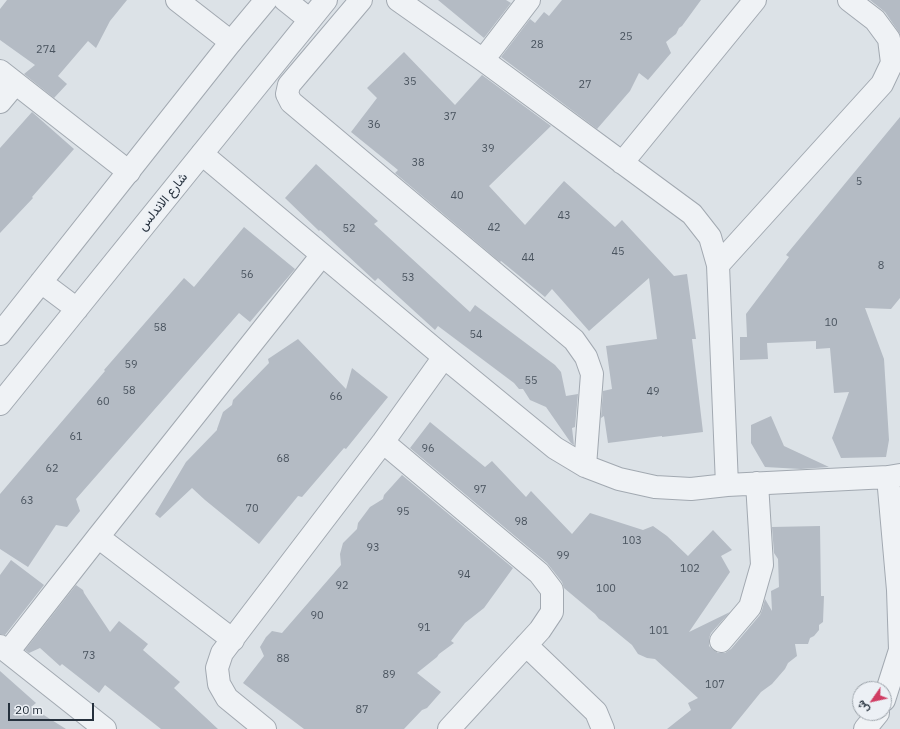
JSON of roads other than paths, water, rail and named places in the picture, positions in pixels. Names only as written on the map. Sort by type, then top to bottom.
[{"type":"street","points":[[177,0],[231,42]]},
{"type":"street","points":[[0,334],[231,42],[266,0]]},
{"type":"street","points":[[285,0],[310,20]]},
{"type":"street","name":"شارع الاندلس","points":[[0,404],[326,0]]},
{"type":"street","points":[[361,0],[289,85],[287,94],[291,102],[574,340],[586,356],[592,374],[585,466]]},
{"type":"street","points":[[398,0],[483,60],[692,214],[710,237],[718,264],[727,485]]},
{"type":"street","points":[[483,60],[529,0]]},
{"type":"street","points":[[622,163],[755,0]]},
{"type":"street","points":[[718,264],[882,84],[892,63],[889,39],[875,20],[849,0]]},
{"type":"street","points":[[0,102],[7,78],[129,172]]},
{"type":"street","points":[[202,154],[555,448],[585,466],[619,479],[655,487],[691,489],[757,483],[894,476],[900,650],[890,681]]},
{"type":"street","points":[[105,729],[4,649],[98,537],[322,255]]},
{"type":"street","points":[[41,282],[77,309]]},
{"type":"street","points":[[265,729],[227,698],[219,684],[217,668],[222,653],[383,442],[444,357]]},
{"type":"street","points":[[383,442],[539,572],[552,590],[552,612],[540,630],[449,729]]},
{"type":"street","points":[[721,641],[750,607],[762,565],[757,483]]},
{"type":"street","points":[[98,537],[232,640]]},
{"type":"street","points":[[526,645],[596,712],[603,729]]},
{"type":"street","points":[[865,729],[872,721]]}]
